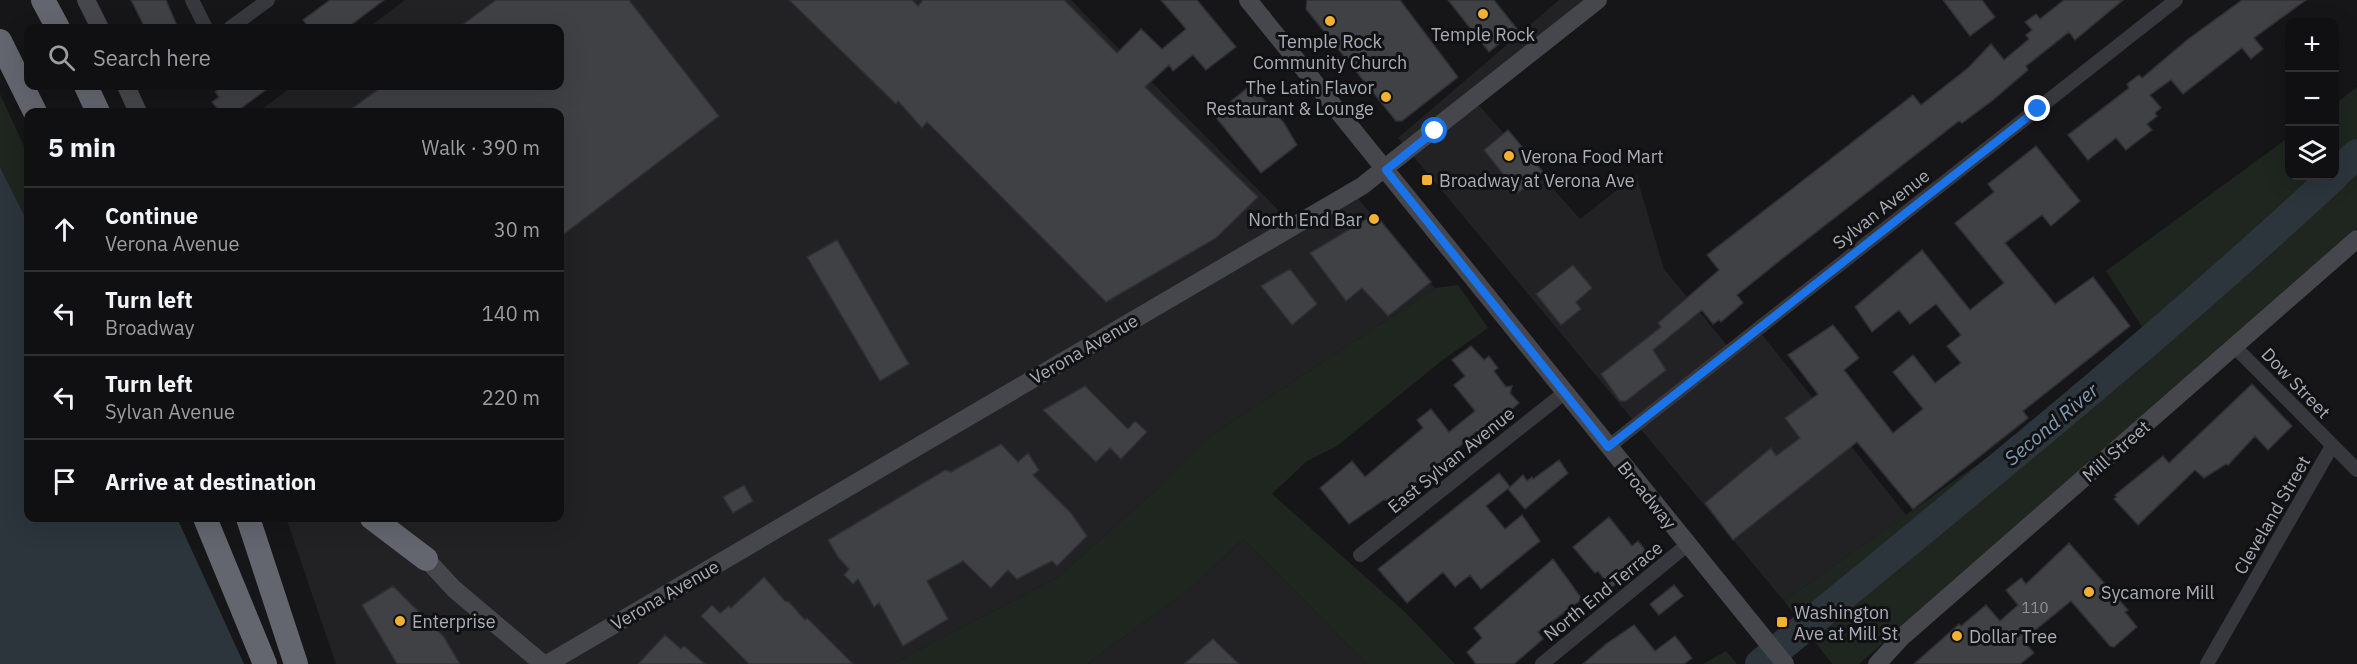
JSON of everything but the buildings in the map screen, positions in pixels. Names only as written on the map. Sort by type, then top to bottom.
[{"type":"highway","points":[[43,0],[56,24]]},
{"type":"highway","points":[[0,41],[24,90]]},
{"type":"highway","points":[[24,90],[33,108]]},
{"type":"highway","points":[[88,90],[96,108]]},
{"type":"highway","points":[[208,522],[265,664]]},
{"type":"highway","points":[[249,522],[296,664]]},
{"type":"highway","points":[[377,522],[426,559]]},
{"type":"street","points":[[86,0],[98,24]]},
{"type":"street","points":[[192,0],[204,24]]},
{"type":"street","points":[[235,24],[268,0]]},
{"type":"street","name":"Broadway","points":[[1248,0],[1780,658]]},
{"type":"street","name":"Verona Avenue","points":[[547,664],[1386,170],[1598,0]]},
{"type":"street","name":"Sylvan Avenue","points":[[1608,447],[2176,0]]},
{"type":"street","points":[[128,90],[136,108]]},
{"type":"street","name":"Mill Street","points":[[1877,664],[1902,637],[2357,239]]},
{"type":"street","name":"Dow Street","points":[[2235,346],[2357,470]]},
{"type":"street","name":"East Sylvan Avenue","points":[[1360,555],[1564,393]]},
{"type":"street","name":"Cleveland Street","points":[[2207,664],[2332,446]]},
{"type":"street","points":[[391,522],[454,589],[543,664]]},
{"type":"street","name":"North End Terrace","points":[[1542,664],[1687,545]]},
{"type":"shaded area","points":[[405,0],[1071,0],[1296,228],[1354,194],[1435,288],[1208,438],[1159,487],[1057,578],[892,664],[336,664],[287,522],[564,522],[564,108],[263,108],[288,90],[564,90],[564,24],[373,24]]},
{"type":"shaded area","points":[[1559,0],[1604,0],[1475,101],[1580,219],[1636,175],[1664,269],[1730,349],[1756,327],[1906,515],[1784,601],[1398,138]]},
{"type":"shaded area","points":[[2357,87],[2357,228],[1859,664],[1832,664],[1784,601],[2015,438],[2144,330],[2106,271],[2285,140],[2285,180],[2339,180],[2339,101]]},
{"type":"shaded area","points":[[0,94],[24,146],[24,215],[0,167]]},
{"type":"shaded area","points":[[0,167],[24,215],[24,522],[179,522],[244,664],[0,664]]},
{"type":"shaded area","points":[[1458,285],[1488,328],[1440,362],[1337,446],[1307,461],[1272,494],[1405,612],[1455,664],[1367,664],[1243,539],[1196,584],[1087,664],[892,664],[1057,578],[1159,487],[1208,438],[1435,288]]},
{"type":"shaded area","points":[[1243,539],[1367,664],[1087,664],[1196,584]]},
{"type":"shaded area","points":[[1726,651],[1737,664],[1703,664]]},
{"type":"waterway","name":"Second River","points":[[2339,170],[2357,154]]},
{"type":"waterway","name":"Second River","points":[[1760,664],[2123,363],[2330,180]]},
{"type":"place","name":"Temple Rock","points":[[1483,14]]},
{"type":"place","name":"Temple Rock Community Church","points":[[1330,21]]},
{"type":"place","name":"The Latin Flavor Restaurant & Lounge","points":[[1386,97]]},
{"type":"place","name":"Verona Food Mart","points":[[1509,156]]},
{"type":"place","name":"Broadway at Verona Ave","points":[[1427,180]]},
{"type":"place","name":"North End Bar","points":[[1374,219]]},
{"type":"place","name":"Sycamore Mill","points":[[2089,592]]},
{"type":"place","name":"Enterprise","points":[[400,621]]},
{"type":"place","name":"Washington Ave at Mill St","points":[[1782,622]]},
{"type":"place","name":"Dollar Tree","points":[[1957,636]]},
{"type":"route","points":[[1435,131],[1386,170],[1608,447],[2038,109]]}]
